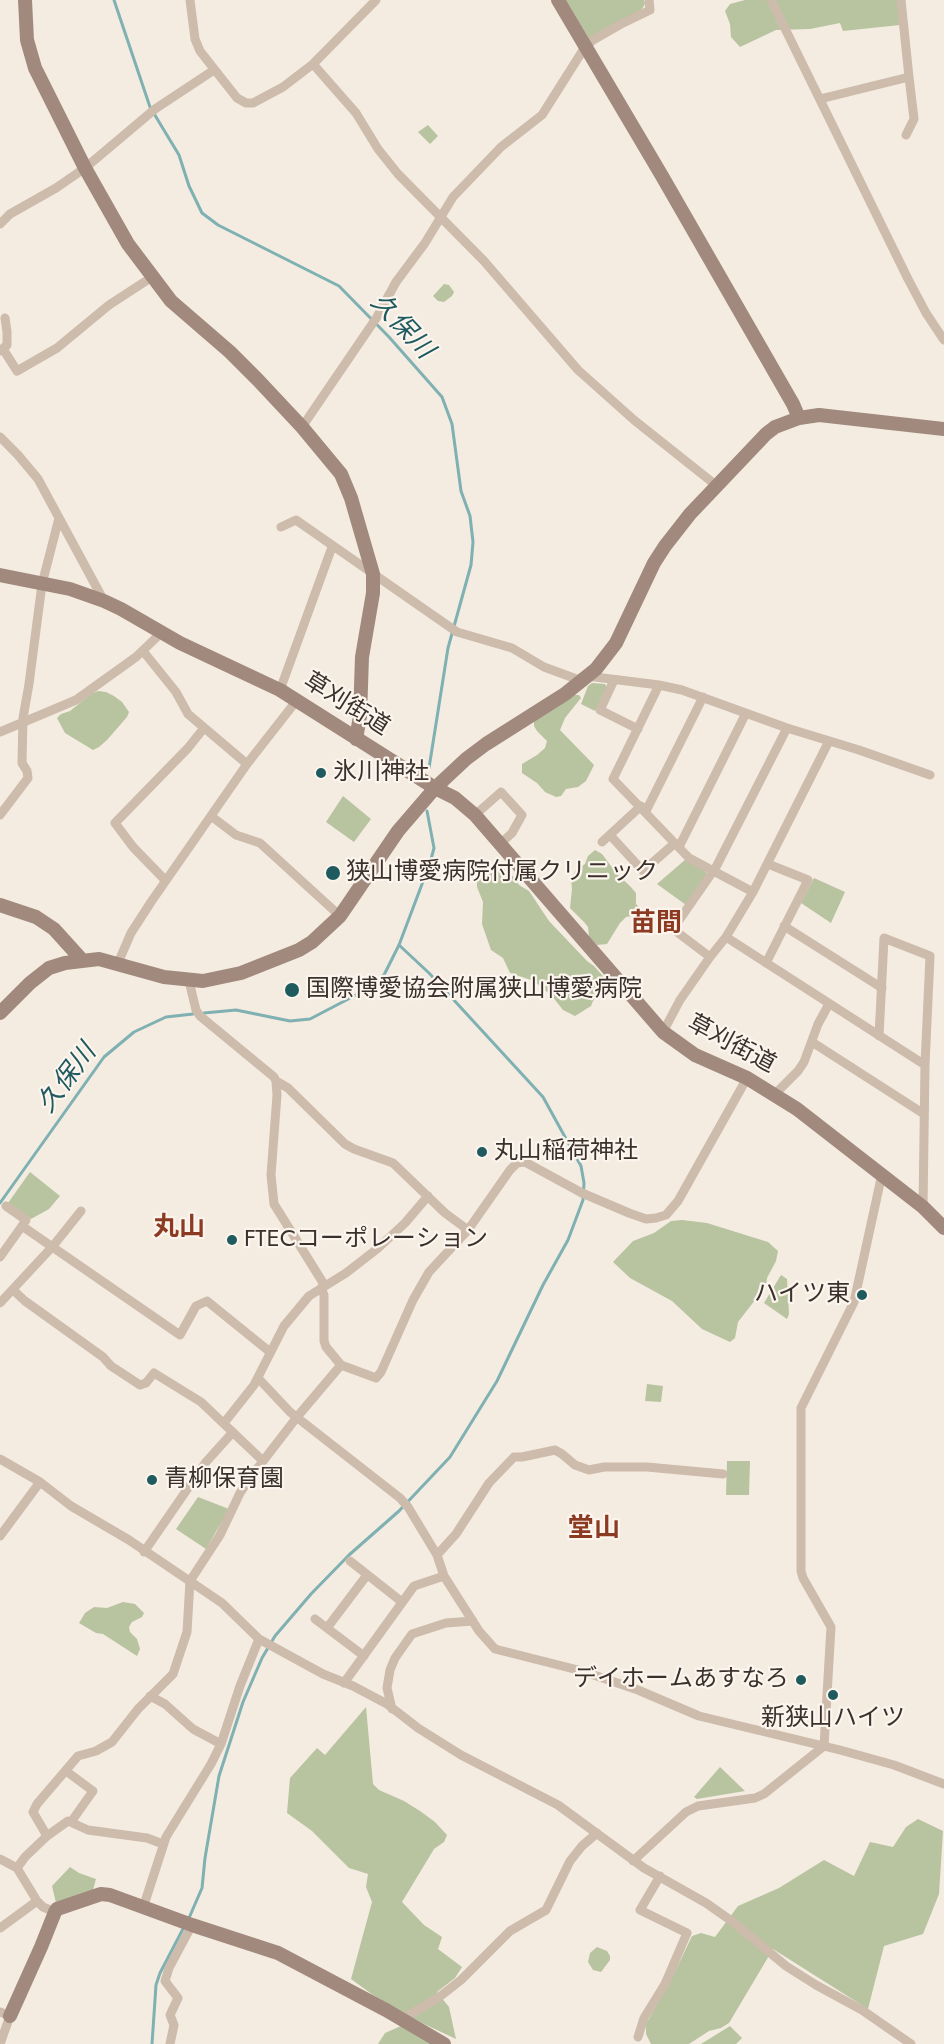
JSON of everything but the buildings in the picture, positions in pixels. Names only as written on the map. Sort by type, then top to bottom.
[{"type":"street","points":[[25,0],[27,40],[35,68],[85,168],[128,244],[171,301],[231,352],[302,427],[341,474],[351,498],[373,574],[373,593],[362,657],[360,716],[356,738]]},
{"type":"street","points":[[190,0],[197,45],[237,98],[246,103],[253,103],[283,87],[313,64],[376,0]]},
{"type":"street","points":[[558,0],[668,187],[799,418]]},
{"type":"street","points":[[302,427],[377,317],[396,282],[425,243],[453,197],[501,147],[542,115],[585,47],[592,40],[650,10],[650,0]]},
{"type":"street","points":[[771,0],[908,279],[944,340]]},
{"type":"street","points":[[901,0],[914,119],[906,135]]},
{"type":"street","points":[[313,64],[356,113],[378,149],[398,174],[509,288],[578,370],[634,420],[717,486]]},
{"type":"street","points":[[0,224],[10,214],[56,188],[85,168],[146,115],[214,70]]},
{"type":"street","points":[[820,99],[909,77]]},
{"type":"street","points":[[5,318],[8,332],[6,345],[2,350],[17,371],[57,348],[109,305],[152,277]]},
{"type":"street","points":[[0,1013],[30,983],[49,968],[82,960],[99,959],[152,975],[203,981],[242,973],[299,950],[324,933],[340,916],[398,831],[435,788],[466,759],[585,679],[601,662],[616,643],[654,563],[690,514],[766,434],[799,418],[830,415],[944,429]]},
{"type":"street","points":[[0,437],[18,454],[38,479],[104,601]]},
{"type":"street","points":[[0,815],[28,778],[22,763],[23,723],[42,584],[60,518]]},
{"type":"street","points":[[281,527],[296,520],[332,547],[428,610],[446,626],[457,632],[512,648],[544,667],[585,679],[659,685],[702,697],[930,775]]},
{"type":"street","points":[[280,690],[332,547]]},
{"type":"street","name":"草刈街道","points":[[0,575],[70,589],[104,601],[161,633],[280,690],[435,788],[455,798],[475,815],[663,1032],[695,1055],[747,1078],[797,1108],[923,1207],[944,1228]]},
{"type":"street","points":[[0,732],[76,700],[143,651],[161,633]]},
{"type":"street","points":[[143,651],[176,692],[188,714],[247,764]]},
{"type":"street","points":[[614,680],[600,710],[638,729]]},
{"type":"street","points":[[659,685],[613,779],[690,858],[753,892]]},
{"type":"street","points":[[602,843],[643,809],[702,697]]},
{"type":"street","points":[[118,963],[131,933],[165,880],[247,764],[297,700]]},
{"type":"street","points":[[610,835],[643,871],[677,845],[746,713]]},
{"type":"street","points":[[165,880],[133,847],[115,823],[188,748],[204,728]]},
{"type":"street","points":[[710,957],[673,929],[713,871],[788,728]]},
{"type":"street","points":[[663,1032],[680,1000],[726,937],[753,892],[829,741]]},
{"type":"street","points":[[475,815],[501,792],[522,815],[512,833],[500,844]]},
{"type":"street","points":[[211,816],[236,835],[260,843],[340,916]]},
{"type":"street","points":[[765,963],[808,880],[768,864]]},
{"type":"street","points":[[0,905],[36,917],[54,929],[82,960]]},
{"type":"street","points":[[784,926],[882,988]]},
{"type":"street","points":[[726,937],[925,1065]]},
{"type":"street","points":[[879,1036],[884,938],[930,956],[925,1065],[923,1207]]},
{"type":"street","points":[[189,981],[196,1010],[200,1016],[276,1081],[288,1088],[345,1143],[354,1149],[393,1163],[445,1213],[468,1230]]},
{"type":"street","points":[[775,1094],[804,1062],[818,1024],[829,1004]]},
{"type":"street","points":[[812,1042],[924,1114]]},
{"type":"street","points":[[276,1081],[271,1175],[274,1204],[323,1287],[324,1341],[335,1360],[341,1365],[376,1378],[381,1372],[422,1283],[437,1262],[468,1230],[517,1163],[525,1162],[584,1194],[646,1219],[666,1215],[678,1201],[747,1078]]},
{"type":"street","points":[[633,1861],[686,1812],[698,1806],[755,1798],[764,1794],[824,1746],[831,1627],[801,1571],[801,1408],[854,1302],[882,1174]]},
{"type":"street","points":[[224,1423],[258,1378],[284,1326],[309,1296],[377,1249],[405,1223],[428,1196]]},
{"type":"street","points":[[0,1257],[26,1220],[6,1206]]},
{"type":"street","points":[[0,1303],[53,1246],[81,1211]]},
{"type":"street","points":[[22,1226],[180,1335],[196,1306],[207,1301],[270,1352]]},
{"type":"street","points":[[14,1290],[25,1301],[127,1377],[140,1384],[146,1383],[154,1373],[201,1402],[263,1461]]},
{"type":"street","points":[[47,1836],[33,1812],[37,1804],[78,1756],[96,1752],[112,1742],[150,1696],[176,1670],[187,1632],[190,1581],[220,1535],[240,1493],[297,1417],[341,1365]]},
{"type":"street","points":[[258,1378],[297,1417],[400,1498],[408,1507],[437,1555],[444,1576],[488,1643],[498,1651],[582,1671],[638,1690],[699,1716],[894,1765],[944,1784]]},
{"type":"street","points":[[144,1552],[206,1462],[233,1432]]},
{"type":"street","points":[[437,1555],[456,1534],[489,1483],[514,1457],[555,1450],[575,1466],[589,1470],[604,1467],[647,1467],[723,1474]]},
{"type":"street","points":[[0,1459],[40,1482],[71,1506],[129,1540],[222,1603],[264,1642],[323,1674],[387,1704],[461,1755],[558,1805],[633,1861],[706,1902],[786,1966],[862,2010],[911,2044]]},
{"type":"street","points":[[0,1536],[40,1482]]},
{"type":"street","points":[[350,1561],[402,1602]]},
{"type":"street","points":[[327,1628],[368,1575]]},
{"type":"street","points":[[344,1683],[414,1586],[444,1576]]},
{"type":"street","points":[[315,1619],[364,1656]]},
{"type":"street","points":[[392,1709],[387,1688],[390,1670],[395,1658],[412,1634],[446,1623],[473,1621]]},
{"type":"street","points":[[143,1908],[163,1844],[180,1812],[211,1764],[240,1686],[264,1642]]},
{"type":"street","points":[[150,1696],[165,1704],[193,1729],[220,1744]]},
{"type":"street","points":[[66,1771],[93,1791],[71,1822]]},
{"type":"street","points":[[17,1868],[47,1836],[66,1822],[88,1830],[147,1838],[163,1844]]},
{"type":"street","points":[[402,2019],[438,1998],[461,1980],[510,1931],[546,1910],[570,1861],[597,1833]]},
{"type":"street","points":[[0,1859],[17,1868],[37,1901],[43,1907],[55,1912]]},
{"type":"street","points":[[638,2037],[644,2018],[664,1984],[687,1934],[640,1910],[660,1876]]},
{"type":"street","points":[[0,2044],[5,2014],[41,1947],[57,1909],[101,1894],[110,1895],[187,1924],[278,1953],[444,2044]]},
{"type":"street","points":[[0,1929],[37,1901]]},
{"type":"street","points":[[170,2044],[174,2028],[170,2015],[178,1998],[165,1981],[187,1924]]},
{"type":"green space","points":[[566,0],[644,0],[645,4],[642,9],[589,39]]},
{"type":"green space","points":[[745,0],[897,0],[900,25],[843,31],[840,23],[810,29],[776,30],[740,47],[731,37],[730,24],[725,11],[730,4]]},
{"type":"green space","points":[[428,125],[438,136],[430,144],[418,132]]},
{"type":"green space","points":[[444,284],[449,285],[454,292],[444,302],[438,301],[433,296]]},
{"type":"green space","points":[[592,683],[605,684],[607,688],[595,711],[581,704],[588,686]]},
{"type":"green space","points":[[98,691],[114,696],[129,712],[107,740],[93,750],[65,733],[57,718]]},
{"type":"green space","points":[[574,695],[579,695],[581,698],[565,718],[560,730],[594,765],[586,781],[578,787],[566,789],[561,796],[556,797],[545,792],[537,783],[522,773],[522,764],[545,748],[547,741],[537,731],[534,721]]},
{"type":"green space","points":[[343,796],[371,819],[354,842],[326,822]]},
{"type":"green space","points":[[595,850],[602,854],[617,874],[636,893],[636,904],[640,908],[639,915],[626,917],[620,923],[607,944],[597,945],[589,937],[588,927],[570,908],[571,879],[576,870],[585,864],[588,856]]},
{"type":"green space","points":[[686,859],[706,872],[706,875],[686,905],[657,884]]},
{"type":"green space","points":[[498,864],[515,878],[519,885],[529,891],[549,921],[610,984],[604,994],[599,994],[591,1006],[575,1016],[563,1010],[552,996],[534,981],[510,973],[503,958],[491,950],[482,924],[483,902],[477,887],[477,868],[480,865],[491,867]]},
{"type":"green space","points":[[814,878],[845,892],[831,923],[801,903]]},
{"type":"green space","points":[[30,1172],[60,1196],[49,1209],[31,1219],[8,1203]]},
{"type":"green space","points":[[671,1221],[707,1223],[768,1242],[778,1251],[766,1286],[738,1322],[735,1338],[730,1342],[702,1329],[672,1301],[630,1278],[613,1262],[633,1241],[654,1233]]},
{"type":"green space","points":[[781,1275],[787,1279],[789,1314],[787,1319],[764,1303]]},
{"type":"green space","points":[[647,1384],[663,1386],[661,1402],[645,1401]]},
{"type":"green space","points":[[727,1461],[750,1461],[749,1495],[726,1495]]},
{"type":"green space","points":[[198,1497],[229,1509],[206,1549],[176,1529]]},
{"type":"green space","points":[[123,1602],[135,1604],[144,1613],[129,1627],[140,1649],[137,1656],[103,1634],[96,1633],[79,1623],[85,1613],[94,1607],[107,1608]]},
{"type":"green space","points":[[366,1707],[373,1784],[379,1790],[420,1811],[447,1835],[444,1842],[434,1849],[402,1902],[424,1925],[442,1937],[438,1949],[462,1967],[455,1978],[437,1992],[449,2007],[456,2039],[373,1995],[351,1979],[372,1902],[366,1887],[368,1874],[349,1868],[312,1831],[287,1813],[290,1778],[317,1748],[325,1755]]},
{"type":"green space","points":[[720,1767],[745,1791],[697,1799],[694,1797]]},
{"type":"green space","points":[[918,1819],[943,1831],[939,1894],[923,1934],[884,1946],[868,2009],[773,1949],[729,2023],[709,2031],[689,2044],[651,2044],[646,2034],[646,2024],[692,1936],[701,1933],[715,1937],[738,1906],[779,1888],[824,1860],[854,1876],[870,1842],[893,1847],[906,1827]]},
{"type":"green space","points":[[70,1867],[96,1879],[93,1890],[56,1903],[52,1886]]},
{"type":"green space","points":[[597,1947],[607,1951],[610,1956],[610,1960],[601,1972],[593,1970],[588,1962],[590,1953]]},
{"type":"green space","points":[[401,2026],[438,2044],[378,2044],[385,2033]]},
{"type":"green space","points":[[730,2026],[742,2038],[736,2044],[701,2044]]},
{"type":"waterway","name":"久保川","points":[[114,0],[150,107],[179,155],[189,186],[202,213],[218,225],[339,286],[389,337],[442,397],[452,424],[461,491],[470,516],[473,542],[471,565],[448,648],[429,768]]},
{"type":"waterway","name":"久保川","points":[[204,1013],[236,1010],[290,1021],[310,1019],[356,995],[384,975],[399,945],[434,848],[427,811]]},
{"type":"waterway","points":[[189,1918],[202,1888],[219,1776],[243,1702],[262,1658],[275,1636],[311,1594],[349,1555],[399,1511],[450,1457],[497,1381],[543,1285],[568,1240],[583,1200],[584,1183],[581,1166],[543,1097],[429,973],[399,945]]},
{"type":"waterway","name":"久保川","points":[[0,1203],[104,1057],[134,1032],[166,1017],[193,1014]]},
{"type":"waterway","points":[[152,2044],[156,1985],[184,1927]]},
{"type":"place","name":"氷川神社","points":[[321,773]]},
{"type":"place","name":"狭山博愛病院付属クリニック","points":[[333,873]]},
{"type":"place","name":"国際博愛協会附属狭山博愛病院","points":[[292,990]]},
{"type":"place","name":"丸山稲荷神社","points":[[482,1152]]},
{"type":"place","name":"FTECコーポレーション","points":[[232,1240]]},
{"type":"place","name":"ハイツ東","points":[[862,1295]]},
{"type":"place","name":"青柳保育園","points":[[152,1480]]},
{"type":"place","name":"デイホームあすなろ","points":[[801,1680]]},
{"type":"place","name":"新狭山ハイツ","points":[[833,1695]]},
{"type":"district","name":"苗間","points":[[656,925]]},
{"type":"district","name":"丸山","points":[[179,1229]]},
{"type":"district","name":"堂山","points":[[594,1530]]}]
